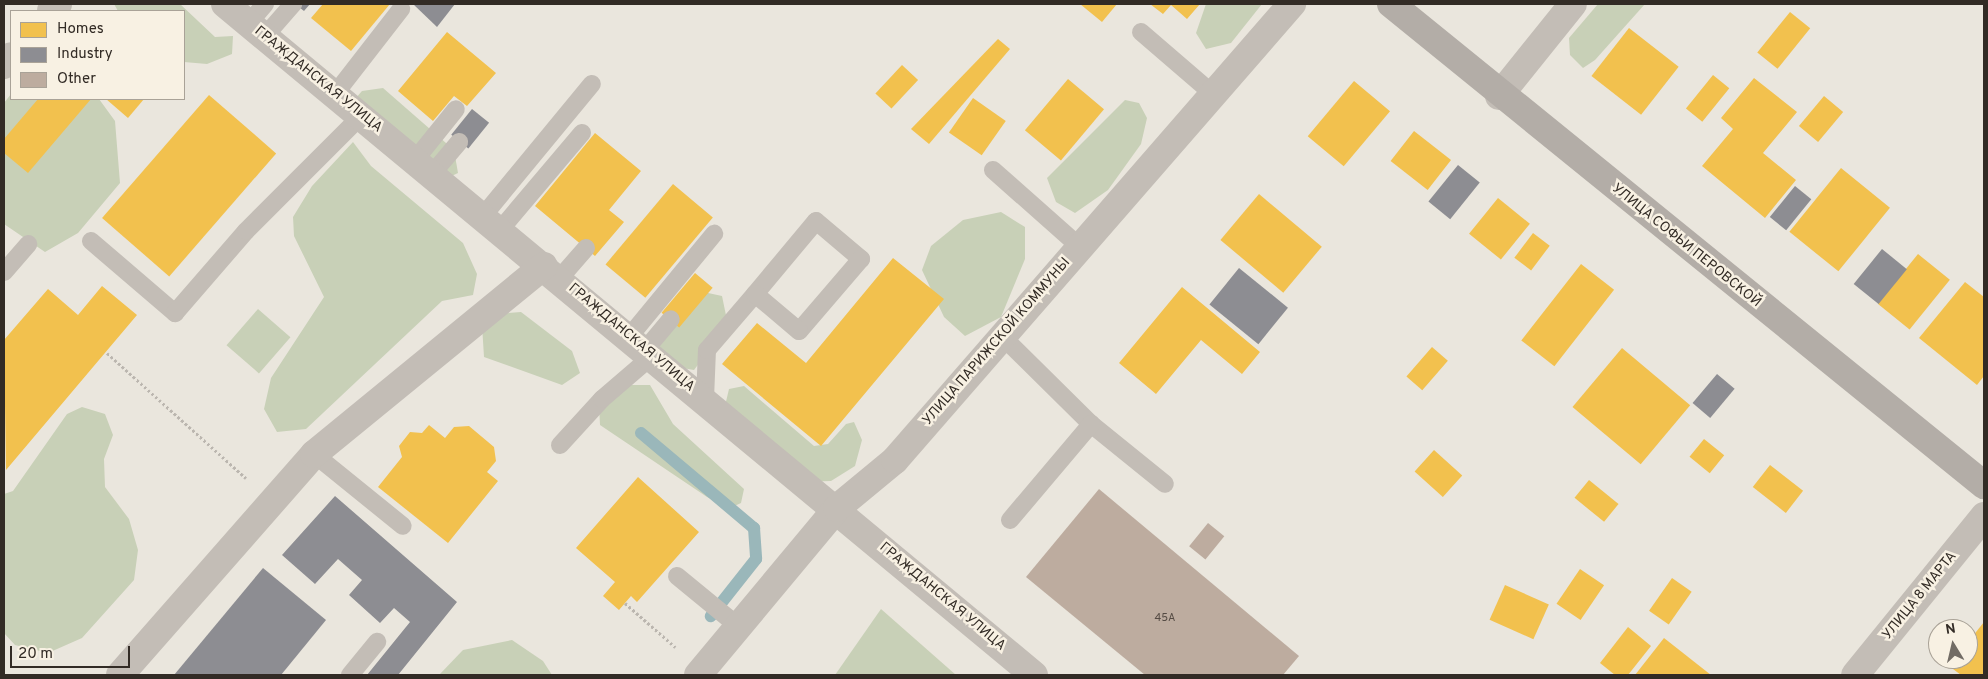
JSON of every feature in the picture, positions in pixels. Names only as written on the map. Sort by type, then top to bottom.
[{"type":"street","name":"ГРАЖДАНСКАЯ УЛИЦА","points":[[225,4],[260,21],[335,94],[361,116],[837,508],[1034,675]]},
{"type":"street","name":"УЛИЦА ПАРИЖСКОЙ КОММУНЫ","points":[[700,673],[837,508],[896,460],[1079,246],[1292,4]]},
{"type":"street","name":"УЛИЦА СОФЬИ ПЕРОВСКОЙ","points":[[1391,4],[1499,96],[1984,485]]},
{"type":"street","points":[[1499,96],[1572,4]]},
{"type":"street","points":[[120,675],[314,454],[551,272]]},
{"type":"street","name":"УЛИЦА 8 МАРТА","points":[[1855,675],[1984,516]]},
{"type":"lane","points":[[260,21],[293,4]]},
{"type":"lane","points":[[335,94],[401,9]]},
{"type":"lane","points":[[1141,32],[1212,94]]},
{"type":"lane","points":[[492,223],[592,84]]},
{"type":"lane","points":[[423,167],[456,109]]},
{"type":"lane","points":[[91,241],[175,313],[246,231],[361,116]]},
{"type":"lane","points":[[492,223],[582,133]]},
{"type":"lane","points":[[423,167],[458,142]]},
{"type":"lane","points":[[993,170],[1079,246]]},
{"type":"lane","points":[[705,399],[707,350],[754,294],[816,221],[861,259],[799,332],[754,294]]},
{"type":"lane","points":[[560,445],[602,399],[642,348],[714,234]]},
{"type":"lane","points":[[4,272],[28,244]]},
{"type":"lane","points":[[551,272],[586,248]]},
{"type":"lane","points":[[642,348],[671,319]]},
{"type":"lane","points":[[1002,336],[1091,424],[1165,484]]},
{"type":"lane","points":[[1010,520],[1091,424]]},
{"type":"lane","points":[[314,454],[403,526]]},
{"type":"lane","points":[[677,576],[739,627]]},
{"type":"lane","points":[[350,675],[377,642]]},
{"type":"path","points":[[107,353],[272,502]]},
{"type":"path","points":[[625,603],[700,673]]},
{"type":"green space","points":[[114,4],[180,4],[215,37],[233,36],[232,54],[207,64],[185,62],[185,10],[117,10]]},
{"type":"green space","points":[[1206,4],[1262,4],[1231,43],[1206,49],[1196,33]]},
{"type":"green space","points":[[1598,4],[1645,4],[1595,60],[1583,68],[1570,55],[1569,38]]},
{"type":"green space","points":[[383,88],[454,150],[458,173],[441,181],[386,155],[347,122],[349,106],[362,91]]},
{"type":"green space","points":[[10,95],[10,100],[100,100],[115,121],[120,183],[78,233],[45,252],[4,224],[4,103]]},
{"type":"green space","points":[[1125,100],[1139,103],[1147,118],[1141,144],[1108,190],[1075,213],[1056,202],[1047,178]]},
{"type":"green space","points":[[353,142],[371,166],[463,243],[477,274],[473,295],[442,301],[306,429],[277,432],[264,409],[271,378],[324,297],[294,236],[293,217],[312,186]]},
{"type":"green space","points":[[1001,212],[1025,227],[1025,259],[1001,317],[965,336],[944,317],[922,270],[931,246],[963,220]]},
{"type":"green space","points":[[685,288],[722,296],[728,325],[694,370],[665,365],[655,328]]},
{"type":"green space","points":[[258,309],[290,337],[259,373],[227,345]]},
{"type":"green space","points":[[521,312],[572,351],[580,373],[562,385],[484,357],[482,325],[496,314]]},
{"type":"green space","points":[[613,385],[650,385],[673,424],[744,489],[741,503],[730,508],[707,497],[600,425],[599,404]]},
{"type":"green space","points":[[744,386],[814,446],[828,444],[846,424],[854,422],[862,440],[855,466],[831,481],[800,482],[724,410],[729,389]]},
{"type":"green space","points":[[82,407],[105,414],[113,435],[104,459],[105,487],[129,519],[138,550],[134,580],[82,638],[48,653],[15,645],[4,633],[4,494],[13,491],[67,414]]},
{"type":"green space","points":[[881,609],[956,675],[835,675]]},
{"type":"green space","points":[[512,640],[543,661],[552,675],[439,675],[463,650]]},
{"type":"building: Homes","points":[[323,4],[390,4],[351,51],[311,18]]},
{"type":"building: Homes","points":[[1080,4],[1117,4],[1102,22]]},
{"type":"building: Homes","points":[[1150,4],[1200,4],[1187,19],[1171,5],[1163,14]]},
{"type":"building: Homes","points":[[1790,12],[1810,28],[1777,69],[1757,52]]},
{"type":"building: Homes","points":[[1629,28],[1679,67],[1641,115],[1591,76]]},
{"type":"building: Homes","points":[[447,32],[496,73],[467,106],[454,96],[433,121],[398,91]]},
{"type":"building: Homes","points":[[998,39],[1010,49],[929,144],[911,129]]},
{"type":"building: Homes","points":[[902,65],[918,80],[891,109],[875,94]]},
{"type":"building: Homes","points":[[1713,75],[1729,88],[1702,122],[1686,108]]},
{"type":"building: Homes","points":[[1754,78],[1797,112],[1763,153],[1796,180],[1765,218],[1702,166],[1733,129],[1721,118]]},
{"type":"building: Homes","points":[[1068,79],[1104,109],[1061,161],[1025,130]]},
{"type":"building: Homes","points":[[1354,81],[1390,111],[1344,166],[1308,136]]},
{"type":"building: Homes","points":[[209,95],[276,153],[169,276],[102,218]]},
{"type":"building: Homes","points":[[1824,96],[1843,112],[1818,142],[1799,126]]},
{"type":"building: Homes","points":[[973,98],[1006,121],[982,155],[949,132]]},
{"type":"building: Homes","points":[[37,100],[90,100],[28,173],[4,153],[4,139]]},
{"type":"building: Homes","points":[[107,100],[143,100],[128,118]]},
{"type":"building: Homes","points":[[1414,131],[1451,160],[1428,190],[1391,161]]},
{"type":"building: Homes","points":[[595,133],[641,171],[609,210],[624,222],[595,256],[535,206]]},
{"type":"building: Homes","points":[[1841,168],[1890,208],[1838,271],[1789,232]]},
{"type":"building: Homes","points":[[673,184],[713,217],[645,298],[606,264]]},
{"type":"building: Homes","points":[[1259,194],[1322,247],[1283,293],[1220,240]]},
{"type":"building: Homes","points":[[1498,198],[1530,224],[1501,260],[1469,234]]},
{"type":"building: Homes","points":[[1533,233],[1550,246],[1531,270],[1514,258]]},
{"type":"building: Homes","points":[[1918,254],[1950,280],[1910,330],[1878,304]]},
{"type":"building: Homes","points":[[893,258],[944,299],[821,446],[722,364],[757,323],[806,363]]},
{"type":"building: Homes","points":[[1581,264],[1614,290],[1554,366],[1521,340]]},
{"type":"building: Homes","points":[[695,273],[713,288],[679,328],[662,313]]},
{"type":"building: Homes","points":[[1965,282],[1984,297],[1984,376],[1977,385],[1919,338]]},
{"type":"building: Homes","points":[[102,286],[137,315],[6,470],[4,340],[48,289],[78,315]]},
{"type":"building: Homes","points":[[1182,287],[1260,352],[1242,374],[1201,340],[1156,394],[1119,363]]},
{"type":"building: Homes","points":[[1432,347],[1448,361],[1422,390],[1406,376]]},
{"type":"building: Homes","points":[[1622,348],[1690,405],[1641,464],[1573,407]]},
{"type":"building: Homes","points":[[429,425],[445,438],[454,427],[469,426],[494,447],[496,461],[487,472],[498,481],[448,543],[378,487],[402,457],[399,446],[410,432],[422,433]]},
{"type":"building: Homes","points":[[1704,439],[1724,455],[1710,473],[1690,457]]},
{"type":"building: Homes","points":[[1434,450],[1462,475],[1443,497],[1415,472]]},
{"type":"building: Homes","points":[[1770,465],[1803,491],[1786,513],[1753,487]]},
{"type":"building: Homes","points":[[638,477],[699,532],[637,602],[631,596],[619,610],[603,596],[615,582],[576,548]]},
{"type":"building: Homes","points":[[1589,480],[1619,504],[1604,522],[1575,498]]},
{"type":"building: Homes","points":[[1580,569],[1604,585],[1581,620],[1557,604]]},
{"type":"building: Homes","points":[[1672,578],[1692,592],[1669,625],[1649,611]]},
{"type":"building: Homes","points":[[1505,585],[1549,605],[1533,639],[1490,620]]},
{"type":"building: Homes","points":[[1984,622],[1984,675],[1961,675],[1953,669],[1978,669],[1978,630]]},
{"type":"building: Homes","points":[[1628,627],[1651,646],[1628,675],[1615,675],[1600,663]]},
{"type":"building: Homes","points":[[1664,638],[1711,675],[1635,675]]},
{"type":"building: Industry","points":[[295,4],[310,4],[304,11]]},
{"type":"building: Industry","points":[[413,4],[455,4],[437,27]]},
{"type":"building: Industry","points":[[472,109],[489,123],[468,148],[451,135]]},
{"type":"building: Industry","points":[[1458,165],[1480,183],[1450,219],[1428,202]]},
{"type":"building: Industry","points":[[1795,186],[1811,199],[1786,230],[1770,217]]},
{"type":"building: Industry","points":[[1882,249],[1907,269],[1879,304],[1854,284]]},
{"type":"building: Industry","points":[[1239,268],[1288,308],[1258,344],[1209,305]]},
{"type":"building: Industry","points":[[1717,374],[1735,389],[1710,418],[1693,403]]},
{"type":"building: Industry","points":[[335,496],[457,602],[398,675],[367,675],[410,622],[394,608],[380,623],[349,595],[362,580],[338,559],[315,584],[282,555]]},
{"type":"building: Industry","points":[[263,568],[326,620],[281,675],[174,675]]},
{"type":"building: Other","points":[[1099,489],[1299,656],[1283,675],[1145,675],[1026,577]]},
{"type":"building: Other","points":[[1208,523],[1224,536],[1205,560],[1189,546]]},
{"type":"waterway","points":[[641,433],[754,528],[756,559],[711,616]]}]
